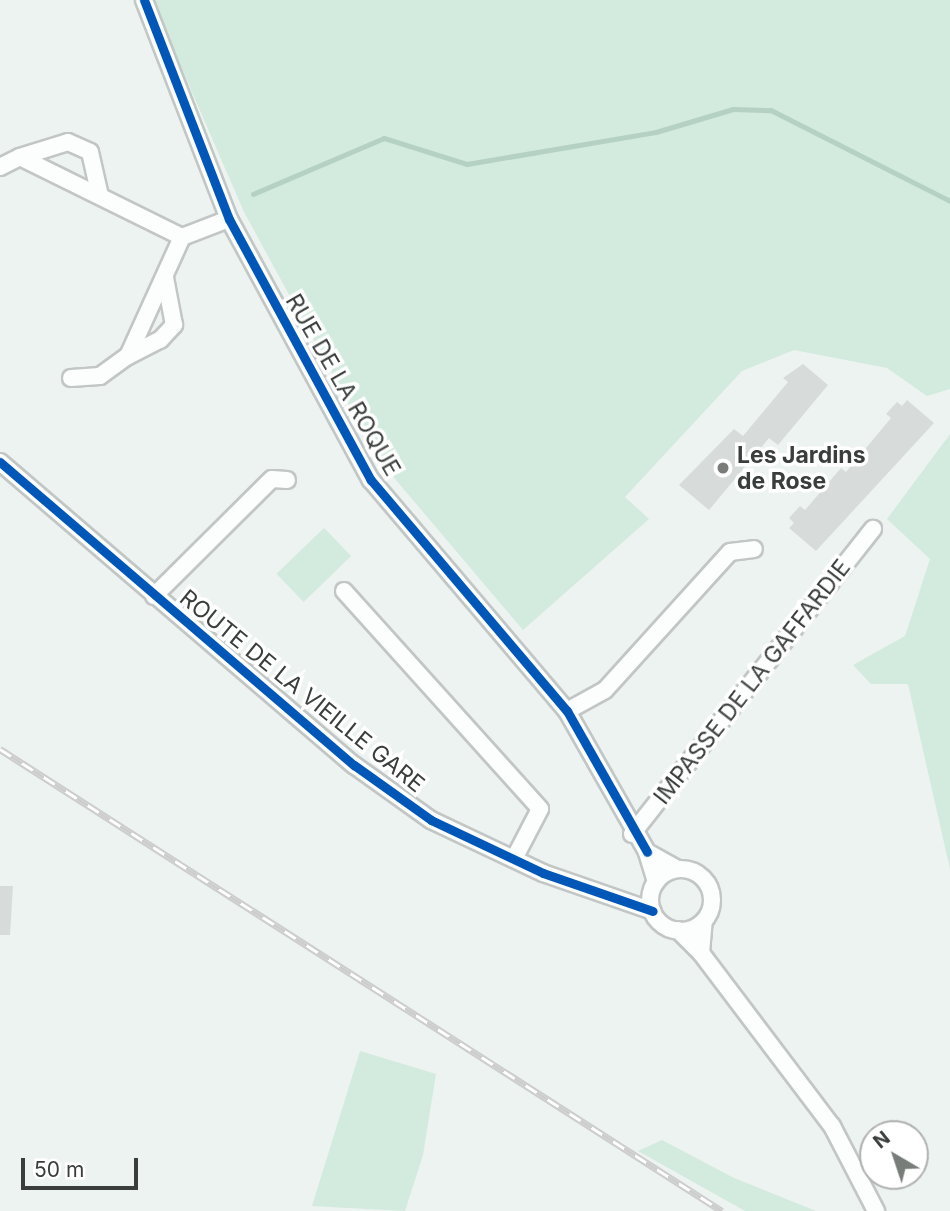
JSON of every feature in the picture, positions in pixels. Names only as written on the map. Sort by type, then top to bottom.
[{"type":"street","name":"RUE DE LA ROQUE","points":[[144,0],[229,219],[371,480],[568,711],[593,748],[632,834],[647,852],[678,869]]},
{"type":"street","points":[[0,167],[68,142],[90,152],[100,196]]},
{"type":"street","points":[[20,158],[181,237],[229,219]]},
{"type":"street","points":[[128,356],[181,237]]},
{"type":"street","points":[[71,378],[100,376],[128,356],[160,340],[174,325],[165,278]]},
{"type":"street","name":"ROUTE DE LA VIEILLE GARE","points":[[0,462],[354,765],[432,820],[514,859],[653,911]]},
{"type":"street","points":[[154,596],[272,479],[287,480]]},
{"type":"street","name":"IMPASSE DE LA GAFFARDIE","points":[[632,834],[873,530]]},
{"type":"street","points":[[568,711],[605,690],[730,552],[754,549]]},
{"type":"street","points":[[344,591],[540,809],[514,859]]},
{"type":"street","name":"RUE DE LA ROQUE","points":[[647,852],[654,886]]},
{"type":"street","points":[[629,900],[678,869],[698,873],[710,889],[701,953]]},
{"type":"street","points":[[654,886],[653,911],[678,930],[701,953],[832,1126],[876,1211]]},
{"type":"street","points":[[678,930],[704,920]]},
{"type":"green space","points":[[152,0],[950,0],[950,389],[927,396],[887,368],[794,350],[742,371],[625,497],[649,519],[523,630],[379,460],[244,212]]},
{"type":"green space","points":[[950,434],[950,869],[908,684],[871,684],[853,665],[905,636],[930,559],[887,519]]},
{"type":"green space","points":[[324,528],[351,556],[304,602],[277,574]]},
{"type":"green space","points":[[360,1051],[436,1074],[423,1155],[405,1211],[312,1206]]},
{"type":"green space","points":[[662,1140],[734,1178],[816,1211],[745,1211],[638,1151]]},
{"type":"building","points":[[803,364],[828,385],[778,445],[769,438],[709,510],[679,485],[734,429],[743,436],[788,382],[783,378]]},
{"type":"building","points":[[907,400],[934,423],[816,551],[789,528],[794,523],[789,518],[800,506],[805,510],[841,468],[846,472],[891,418],[886,414],[897,402],[902,406]]},
{"type":"building","points":[[0,886],[13,886],[10,935],[0,935]]},
{"type":"waterway","points":[[253,194],[384,138],[467,164],[656,132],[733,109],[771,110],[950,201]]},
{"type":"railway","points":[[0,749],[722,1211]]},
{"type":"cycle path","points":[[144,0],[229,219],[371,480],[567,711],[647,852]]},
{"type":"cycle path","points":[[0,462],[354,765],[431,820],[543,873],[653,911]]},
{"type":"place","name":"Les Jardins de Rose","points":[[723,468]]}]
